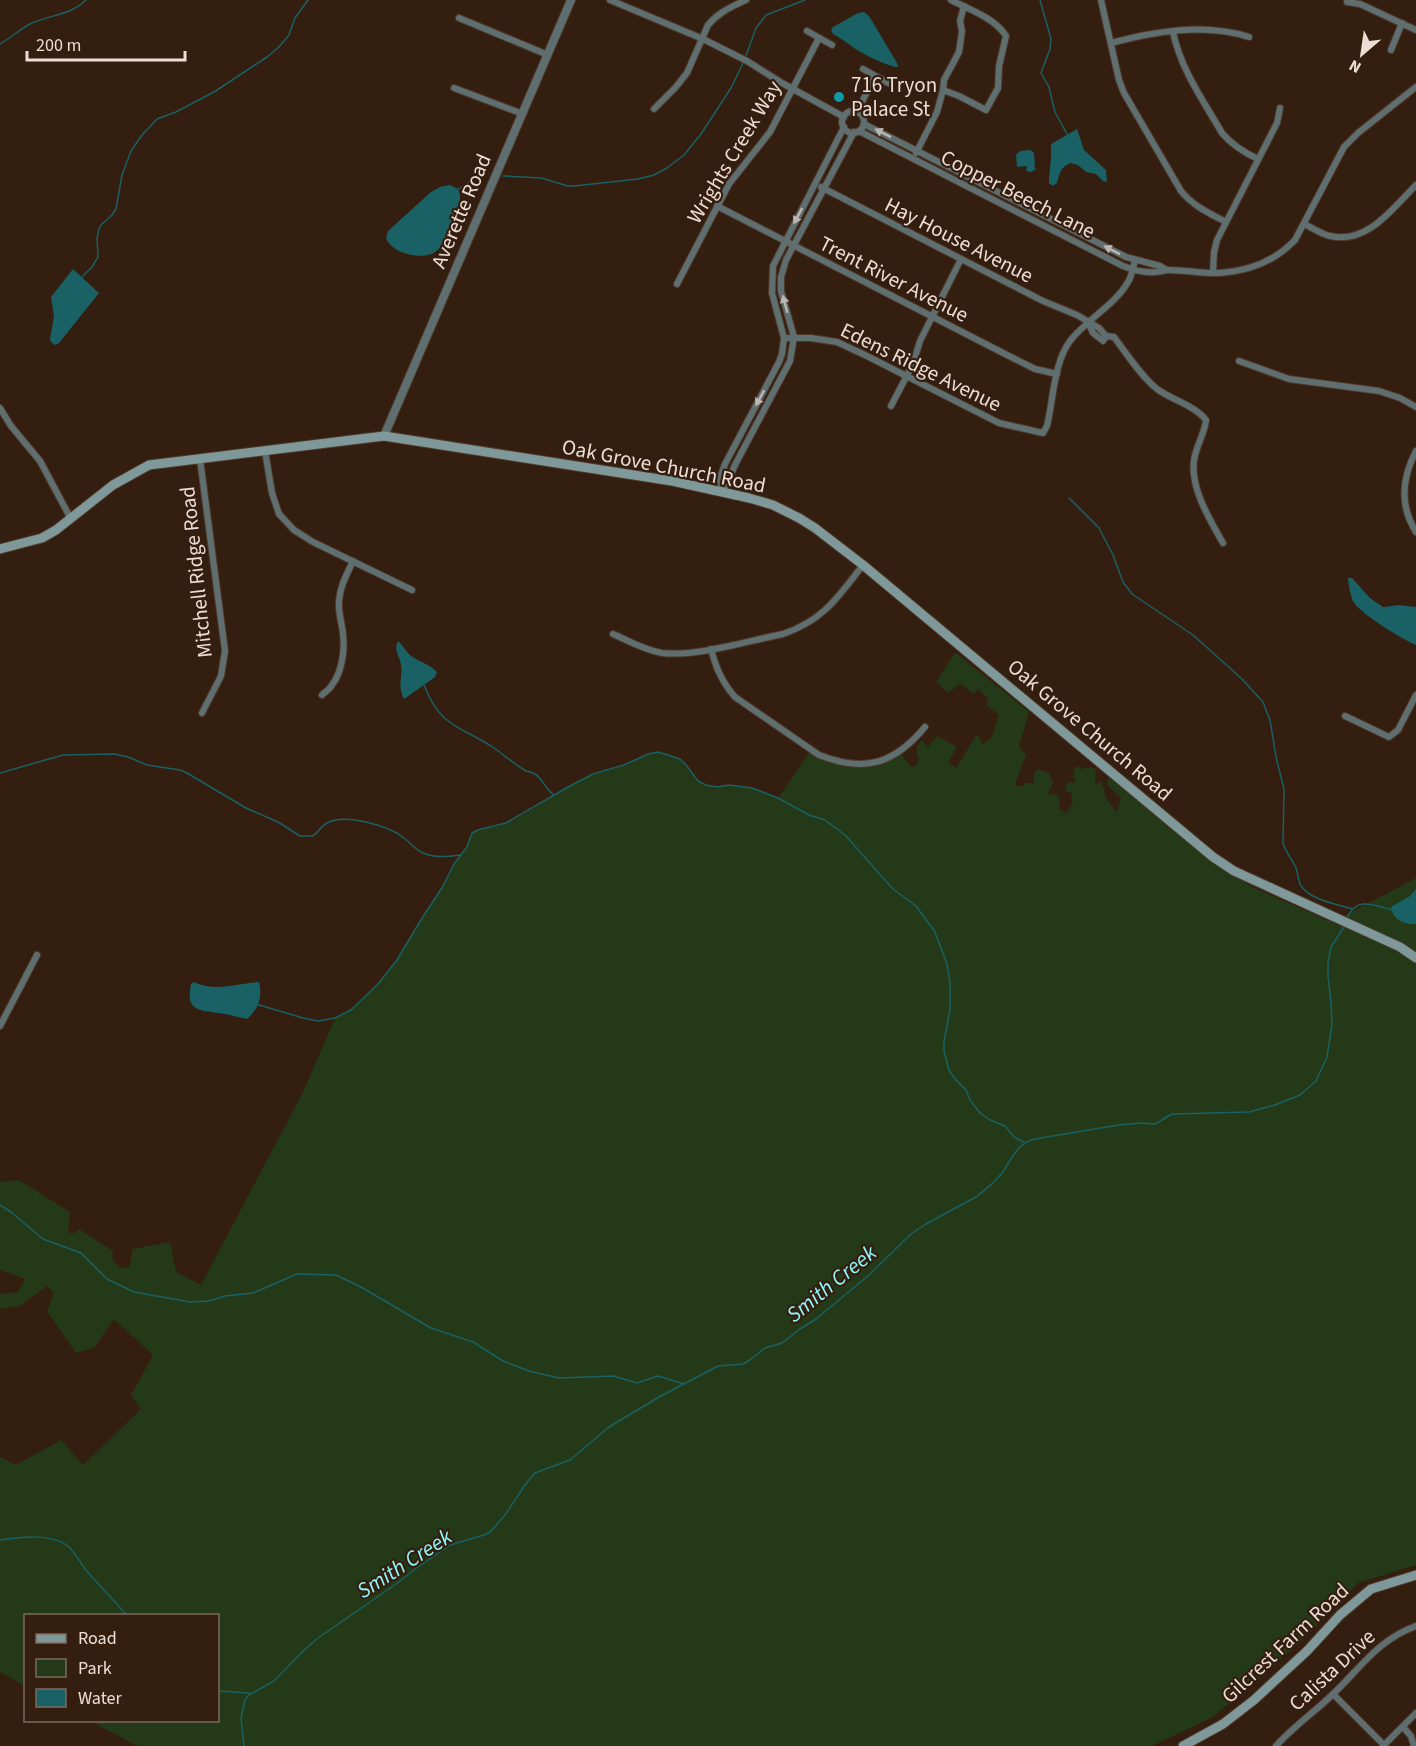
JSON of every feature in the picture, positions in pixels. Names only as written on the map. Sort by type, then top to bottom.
[{"type":"main road","name":"Oak Grove Church Road","points":[[0,549],[42,538],[72,519],[113,485],[149,465],[384,436],[672,481],[757,500],[792,514],[815,528],[863,565],[1214,857],[1234,871],[1400,947],[1416,958]]},
{"type":"main road","name":"Gilcrest Farm Road","points":[[1183,1746],[1223,1724],[1254,1700],[1371,1589],[1416,1575]]},
{"type":"street","name":"Averette Road","points":[[384,436],[570,0]]},
{"type":"street","points":[[609,0],[703,39],[744,59],[844,117]]},
{"type":"street","points":[[654,109],[687,72],[708,25],[719,13],[747,0]]},
{"type":"street","points":[[944,90],[986,110],[998,88],[999,66],[1006,36],[993,22],[951,0]]},
{"type":"street","points":[[1101,0],[1124,93],[1188,200],[1226,222]]},
{"type":"street","points":[[1347,2],[1360,4],[1416,30]]},
{"type":"street","points":[[913,159],[937,112],[944,90],[944,80],[962,44],[960,21],[964,6]]},
{"type":"street","points":[[459,18],[548,55]]},
{"type":"street","points":[[1391,50],[1402,23]]},
{"type":"street","points":[[1111,43],[1159,32],[1206,29],[1228,31],[1249,37]]},
{"type":"street","points":[[807,31],[832,45]]},
{"type":"street","points":[[1173,32],[1182,65],[1222,133],[1238,149],[1258,159]]},
{"type":"street","name":"Wrights Creek Way","points":[[677,284],[735,175],[770,132],[819,38]]},
{"type":"street","points":[[863,69],[888,82]]},
{"type":"street","points":[[857,112],[875,76]]},
{"type":"street","name":"Copper Beech Lane","points":[[856,132],[1123,266],[1143,272],[1167,270],[1213,273],[1257,266],[1285,250],[1295,240],[1305,224],[1344,147],[1416,87]]},
{"type":"street","points":[[454,88],[523,114]]},
{"type":"street","points":[[1213,273],[1217,240],[1277,123],[1280,108]]},
{"type":"street","points":[[857,112],[863,116],[864,123],[856,132],[793,246],[781,277],[782,291],[794,337],[790,362],[722,491],[720,478],[725,464],[782,354],[784,338],[772,293],[771,278],[775,260],[844,127],[844,117],[848,113],[857,112]]},
{"type":"street","name":"Copper Beech Lane","points":[[864,123],[1126,257],[1167,270]]},
{"type":"street","points":[[844,127],[848,131],[856,132]]},
{"type":"street","name":"Hay House Avenue","points":[[815,184],[961,260],[1043,301],[1077,315],[1088,322],[1093,333],[1101,340],[1103,341],[1106,336],[1114,337],[1149,382],[1206,420],[1196,449],[1194,467],[1201,502],[1223,543]]},
{"type":"street","points":[[1305,224],[1330,236],[1360,235],[1416,185]]},
{"type":"street","name":"Trent River Avenue","points":[[717,206],[1035,369],[1057,374]]},
{"type":"street","points":[[891,406],[913,364],[920,341],[961,260]]},
{"type":"street","points":[[1057,374],[1069,342],[1128,283],[1135,260]]},
{"type":"street","name":"Edens Ridge Avenue","points":[[784,338],[824,339],[837,342],[999,423],[1043,433],[1047,426],[1057,374]]},
{"type":"street","points":[[1239,361],[1289,379],[1379,391],[1416,406]]},
{"type":"street","points":[[0,408],[11,426],[40,461],[72,519]]},
{"type":"street","points":[[751,416],[759,420]]},
{"type":"street","points":[[265,451],[272,493],[279,514],[294,530],[412,590]]},
{"type":"street","points":[[1416,451],[1407,470],[1404,492],[1407,514],[1416,532]]},
{"type":"street","name":"Mitchell Ridge Road","points":[[200,459],[225,651],[221,676],[202,713]]},
{"type":"street","points":[[322,694],[333,685],[344,653],[338,612],[339,599],[342,584],[353,561]]},
{"type":"street","points":[[613,634],[659,652],[682,653],[783,634],[813,621],[829,608],[863,565]]},
{"type":"street","points":[[711,649],[724,684],[735,697],[811,750],[832,760],[861,764],[881,761],[904,748],[926,727]]},
{"type":"street","points":[[1345,716],[1389,737],[1398,730],[1416,695]]},
{"type":"street","points":[[0,1026],[37,955]]},
{"type":"street","name":"Calista Drive","points":[[1276,1746],[1333,1694],[1384,1642],[1416,1626]]},
{"type":"street","points":[[1333,1694],[1383,1745],[1416,1713]]},
{"type":"street","points":[[1403,1727],[1411,1736],[1414,1746]]},
{"type":"green space","points":[[955,652],[1029,712],[1019,746],[1026,755],[1015,784],[1022,787],[1025,783],[1034,783],[1034,773],[1038,769],[1049,773],[1053,783],[1048,794],[1051,796],[1053,793],[1059,796],[1060,809],[1066,813],[1073,803],[1072,793],[1065,789],[1068,782],[1074,783],[1076,779],[1072,777],[1076,773],[1073,769],[1078,766],[1082,770],[1092,767],[1096,770],[1095,781],[1097,784],[1100,781],[1107,800],[1117,812],[1121,798],[1107,785],[1109,774],[1201,853],[1250,886],[1388,947],[1416,964],[1416,1565],[1358,1583],[1295,1647],[1213,1717],[1152,1746],[137,1746],[92,1722],[219,1722],[219,1614],[24,1614],[24,1685],[0,1672],[0,1457],[16,1465],[61,1440],[83,1465],[141,1409],[131,1395],[153,1355],[114,1319],[94,1348],[76,1353],[47,1311],[54,1293],[47,1286],[20,1306],[0,1309],[0,1294],[18,1292],[25,1279],[0,1270],[0,1182],[19,1180],[70,1212],[68,1231],[72,1234],[79,1229],[113,1251],[112,1259],[119,1267],[129,1268],[133,1249],[170,1242],[176,1272],[201,1285],[304,1090],[335,1018],[351,1010],[389,971],[443,886],[454,864],[467,847],[472,833],[507,823],[578,781],[656,752],[676,757],[696,778],[707,785],[742,786],[778,798],[811,750],[819,755],[861,764],[899,752],[912,767],[916,766],[919,759],[917,746],[922,740],[928,747],[937,736],[957,747],[948,763],[956,768],[977,734],[983,744],[992,737],[999,715],[986,705],[988,698],[978,689],[974,694],[960,684],[948,693],[936,682]]},
{"type":"green space","points":[[1416,878],[1416,953],[1353,923],[1354,920],[1344,916]]},
{"type":"water","points":[[864,12],[869,16],[898,67],[869,56],[833,34],[831,30],[833,27]]},
{"type":"water","points":[[1077,129],[1084,150],[1106,170],[1107,182],[1096,174],[1086,172],[1078,165],[1070,163],[1062,169],[1057,183],[1053,186],[1049,183],[1051,144]]},
{"type":"water","points":[[1030,150],[1034,153],[1036,169],[1031,172],[1026,171],[1027,166],[1017,167],[1016,155],[1020,151]]},
{"type":"water","points":[[450,185],[458,189],[460,204],[451,232],[440,247],[435,252],[423,256],[408,254],[394,248],[386,238],[388,231],[431,192]]},
{"type":"water","points":[[73,269],[99,293],[55,345],[50,339],[54,316],[51,297]]},
{"type":"water","points":[[1348,578],[1352,578],[1370,598],[1383,607],[1398,605],[1416,607],[1416,645],[1364,613],[1352,599]]},
{"type":"water","points":[[398,641],[411,656],[437,672],[435,677],[404,699],[401,689],[401,665],[396,650]]},
{"type":"water","points":[[1416,889],[1416,924],[1407,924],[1394,915],[1391,907],[1410,896]]},
{"type":"water","points":[[194,982],[217,987],[259,982],[259,1002],[247,1019],[204,1011],[194,1007],[190,999],[191,984]]},
{"type":"waterway","points":[[0,44],[32,23],[67,12],[86,0]]},
{"type":"waterway","points":[[82,277],[98,257],[99,229],[116,209],[122,175],[131,151],[142,135],[157,119],[176,112],[214,92],[267,57],[289,35],[295,18],[308,0]]},
{"type":"waterway","points":[[746,56],[756,28],[766,15],[805,0]]},
{"type":"waterway","points":[[1040,0],[1051,39],[1050,49],[1041,73],[1049,87],[1055,112],[1067,134]]},
{"type":"waterway","points":[[503,176],[541,178],[574,186],[654,175],[684,155],[701,134],[731,88],[744,61]]},
{"type":"waterway","points":[[457,190],[485,174]]},
{"type":"waterway","points":[[1069,498],[1099,528],[1113,555],[1123,582],[1132,594],[1193,635],[1242,679],[1263,702],[1270,720],[1284,789],[1283,843],[1296,868],[1300,884],[1305,891],[1317,898],[1352,909]]},
{"type":"waterway","points":[[424,685],[430,699],[443,717],[491,746],[526,771],[535,774],[554,795]]},
{"type":"waterway","points":[[256,1004],[318,1021],[335,1018],[351,1010],[378,984],[397,960],[454,864],[467,847],[472,833],[506,823],[593,774],[658,752],[680,759],[698,781],[706,785],[752,788],[778,798],[809,815],[825,820],[845,835],[893,889],[916,906],[935,932],[947,964],[950,982],[950,1010],[944,1051],[949,1070],[966,1090],[980,1113],[1005,1126],[1015,1138],[1024,1142]]},
{"type":"waterway","points":[[0,773],[63,755],[114,754],[147,765],[187,773],[246,808],[278,822],[300,836],[313,836],[325,824],[335,820],[356,820],[388,829],[427,855],[441,857],[460,855]]},
{"type":"waterway","name":"Smith Creek","points":[[1347,918],[1351,911],[1361,904],[1392,910]]},
{"type":"waterway","name":"Smith Creek","points":[[244,1746],[241,1718],[245,1700],[249,1695],[274,1681],[318,1638],[450,1545],[490,1532],[535,1473],[570,1460],[609,1427],[659,1397],[718,1366],[743,1364],[765,1348],[782,1343],[816,1319],[869,1275],[911,1234],[983,1192],[1024,1144],[1035,1139],[1119,1125],[1155,1124],[1172,1114],[1249,1112],[1300,1095],[1316,1081],[1327,1057],[1332,1024],[1328,963],[1331,947],[1344,927]]},
{"type":"waterway","points":[[0,1205],[43,1239],[81,1253],[107,1279],[134,1292],[190,1302],[209,1301],[225,1296],[253,1293],[297,1274],[336,1275],[431,1328],[473,1342],[503,1361],[529,1371],[559,1378],[613,1376],[637,1383],[658,1376],[684,1384]]},
{"type":"waterway","points":[[0,1540],[36,1537],[54,1540],[69,1547],[125,1614]]},
{"type":"waterway","points":[[219,1691],[249,1693]]},
{"type":"place","name":"716 Tryon Palace St","points":[[839,97]]}]
